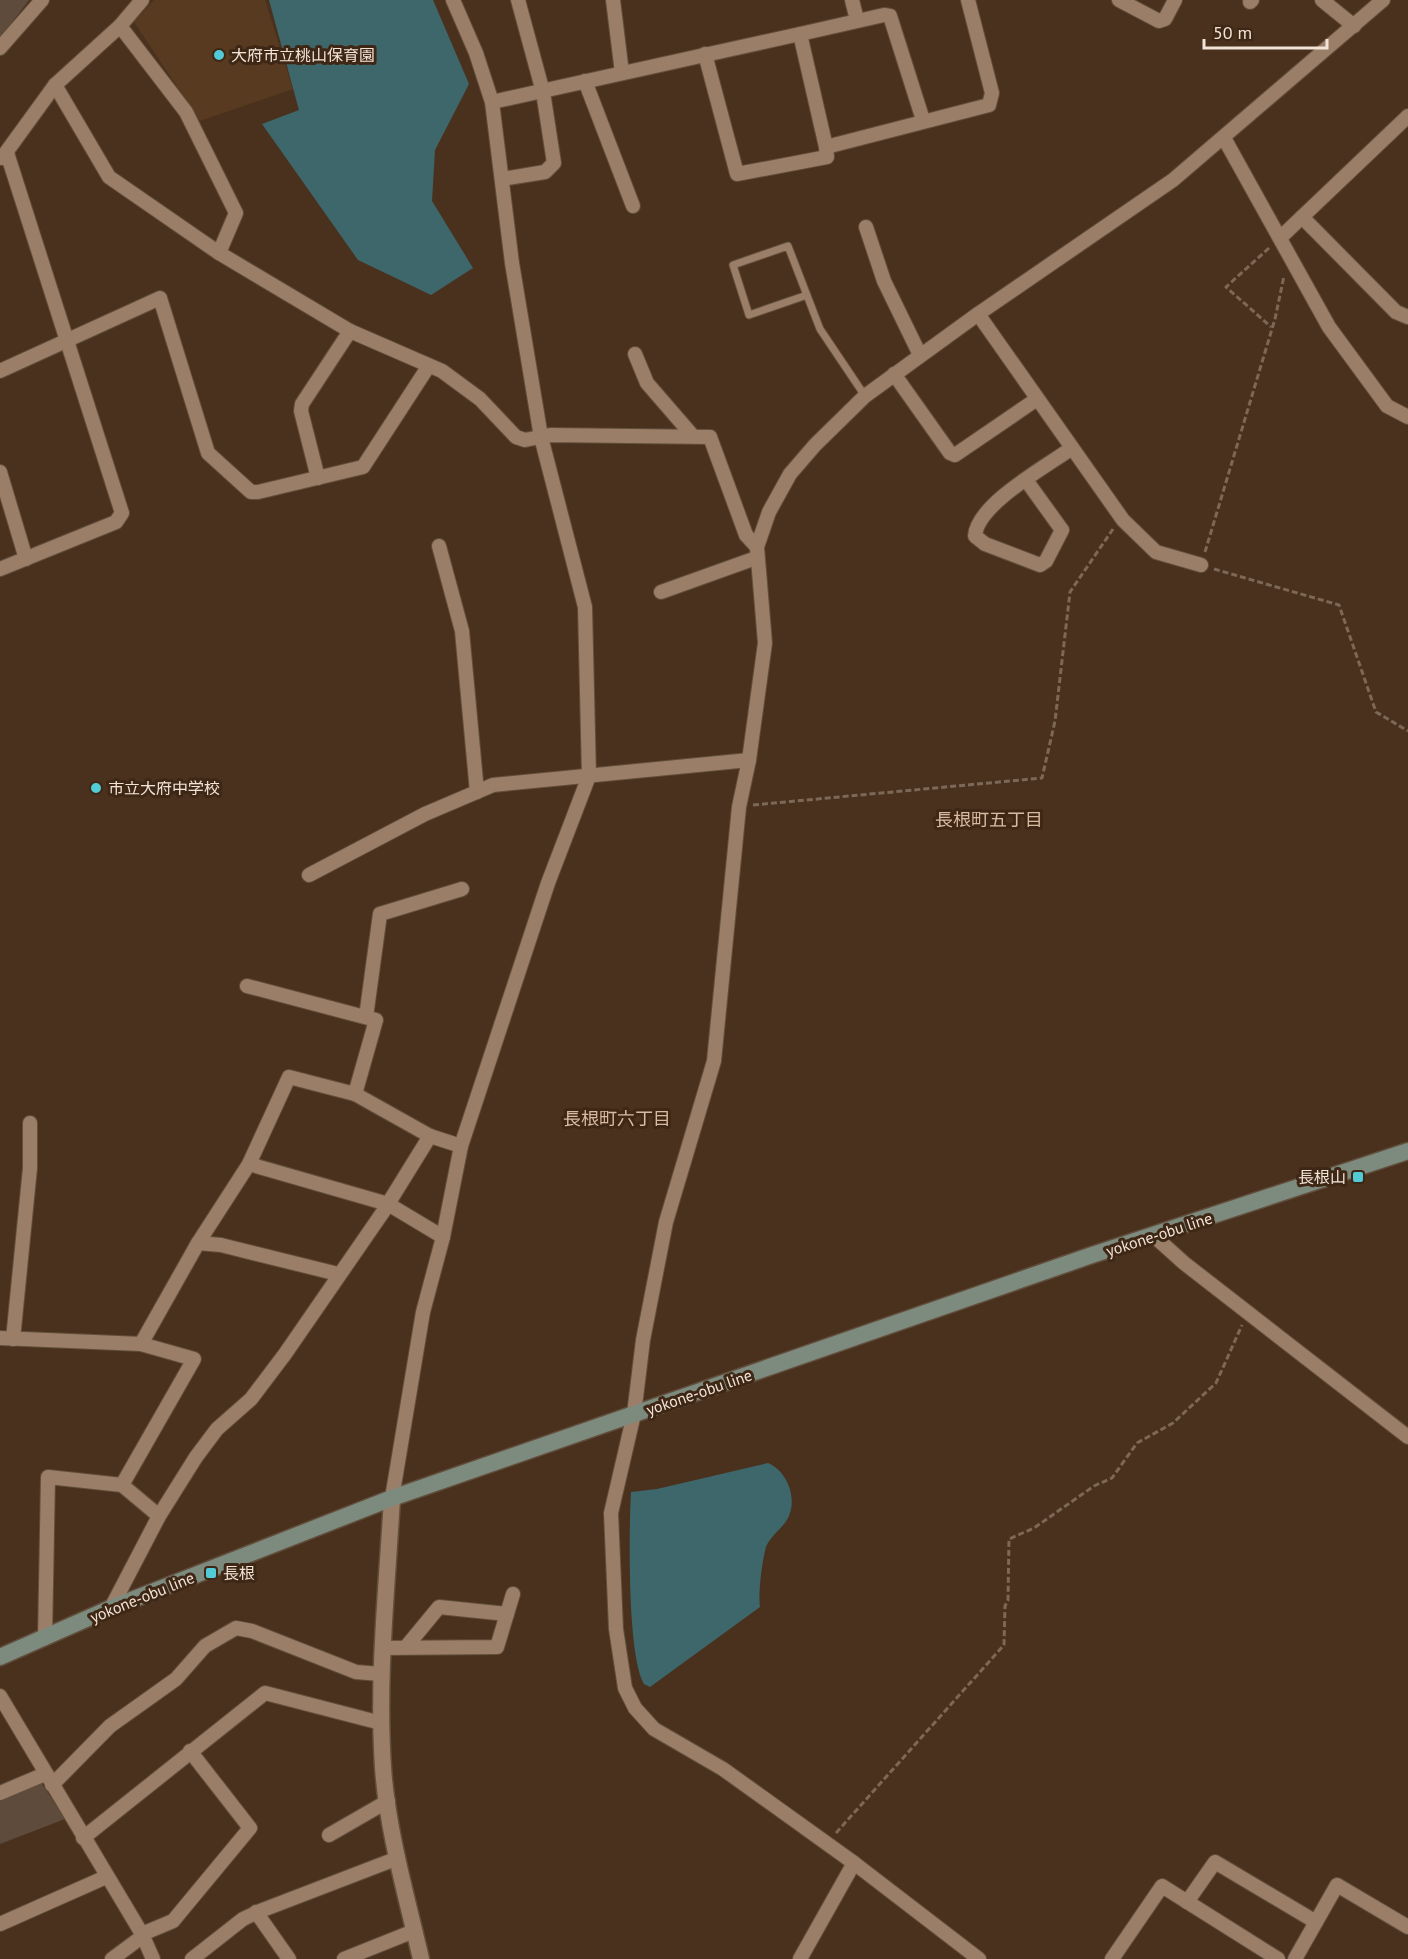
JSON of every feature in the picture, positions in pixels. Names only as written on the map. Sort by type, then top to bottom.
[{"type":"main road","name":"yokone-obu line","points":[[0,1657],[111,1608],[392,1498],[1408,1151]]},
{"type":"street","points":[[0,48],[42,0]]},
{"type":"street","points":[[0,569],[116,522],[122,513],[67,340],[4,156],[55,86],[120,26],[142,0]]},
{"type":"street","points":[[421,1959],[398,1858],[383,1769],[381,1674],[392,1498],[423,1312],[443,1237],[461,1146],[548,883],[589,776],[585,607],[541,436],[512,263],[492,102],[476,53],[453,0]]},
{"type":"street","points":[[502,179],[544,172],[554,163],[543,92],[518,0]]},
{"type":"street","points":[[613,0],[622,74]]},
{"type":"street","points":[[852,0],[857,20]]},
{"type":"street","points":[[826,147],[923,120],[989,105],[992,99],[968,0]]},
{"type":"street","points":[[1119,0],[1160,21],[1165,19],[1175,0]]},
{"type":"street","points":[[1322,0],[1354,26]]},
{"type":"street","points":[[979,1959],[854,1863],[723,1769],[654,1729],[635,1708],[625,1688],[616,1629],[611,1513],[634,1414],[643,1340],[666,1222],[714,1061],[739,807],[749,760],[765,643],[756,552],[769,512],[790,474],[815,445],[865,396],[978,314],[1173,180],[1383,0]]},
{"type":"street","points":[[492,102],[857,20],[890,16],[923,120]]},
{"type":"street","points":[[120,26],[186,112],[236,213],[219,253]]},
{"type":"street","points":[[705,54],[737,174],[827,157],[800,34]]},
{"type":"street","points":[[585,81],[633,206]]},
{"type":"street","points":[[55,86],[109,177],[219,253],[350,331],[428,367],[442,371],[480,399],[516,437],[525,440],[541,436],[692,435],[710,437],[746,535],[756,552]]},
{"type":"street","points":[[1281,237],[1408,118]]},
{"type":"street","points":[[1224,138],[1329,327],[1387,406],[1408,417]]},
{"type":"street","points":[[1302,217],[1396,312],[1408,317]]},
{"type":"street","points":[[866,227],[884,281],[920,355]]},
{"type":"street","points":[[0,371],[160,298],[208,453],[251,492],[363,467],[428,367]]},
{"type":"street","points":[[978,314],[1123,520],[1156,552],[1201,565]]},
{"type":"street","points":[[318,478],[301,411],[302,404],[350,331]]},
{"type":"street","points":[[635,354],[647,383],[692,435]]},
{"type":"street","points":[[894,374],[950,453],[955,455],[1037,399]]},
{"type":"street","points":[[1026,480],[1062,530],[1046,561],[1040,565],[985,544],[975,536],[976,530],[995,502],[1026,480],[1072,448]]},
{"type":"street","points":[[0,472],[26,559]]},
{"type":"street","points":[[439,546],[462,631],[477,792]]},
{"type":"street","points":[[661,592],[756,552]]},
{"type":"street","points":[[309,875],[425,813],[493,785],[749,760]]},
{"type":"street","points":[[366,1017],[380,914],[462,890]]},
{"type":"street","points":[[247,986],[376,1020],[355,1094]]},
{"type":"street","points":[[141,1344],[198,1243],[249,1164],[289,1077],[355,1094],[430,1136],[461,1146]]},
{"type":"street","points":[[30,1123],[30,1168],[7,1339],[141,1344],[194,1359],[122,1485]]},
{"type":"street","points":[[111,1608],[159,1516],[196,1458],[217,1429],[251,1399],[388,1204],[430,1136]]},
{"type":"street","points":[[249,1164],[388,1204],[443,1237]]},
{"type":"street","points":[[1154,1236],[1408,1437]]},
{"type":"street","points":[[198,1243],[221,1245],[338,1274]]},
{"type":"street","points":[[45,1638],[48,1477],[122,1485],[159,1516]]},
{"type":"street","points":[[383,1648],[497,1647],[513,1594]]},
{"type":"street","points":[[406,1647],[439,1607],[507,1614]]},
{"type":"street","points":[[0,1793],[49,1779],[110,1726],[176,1679],[205,1646],[236,1628],[252,1631],[356,1672],[381,1674]]},
{"type":"street","points":[[83,1838],[265,1692],[381,1723]]},
{"type":"street","points":[[0,1696],[142,1935],[153,1959]]},
{"type":"street","points":[[112,1959],[142,1935],[173,1921],[250,1828],[190,1751]]},
{"type":"street","points":[[329,1835],[388,1801]]},
{"type":"street","points":[[192,1959],[243,1919],[256,1912],[398,1858]]},
{"type":"street","points":[[1187,1902],[1215,1862],[1316,1922]]},
{"type":"street","points":[[800,1959],[854,1863]]},
{"type":"street","points":[[0,1924],[106,1877]]},
{"type":"street","points":[[1295,1959],[1337,1885],[1408,1926]]},
{"type":"street","points":[[1112,1959],[1162,1886],[1278,1959]]},
{"type":"street","points":[[256,1912],[289,1959]]},
{"type":"street","points":[[344,1959],[414,1931]]},
{"type":"lane","points":[[807,295],[749,315],[733,265],[788,246],[807,295],[820,329],[865,396]]},
{"type":"path","points":[[1271,327],[1227,287],[1281,237]]},
{"type":"path","points":[[1293,260],[1287,265],[1201,565],[1339,605],[1376,712],[1408,731]]},
{"type":"path","points":[[739,807],[1041,778],[1055,721],[1070,592],[1115,526],[1123,520]]},
{"type":"path","points":[[827,1844],[1004,1645],[1005,1606],[1008,1600],[1009,1539],[1034,1528],[1094,1486],[1112,1478],[1137,1443],[1173,1423],[1216,1383],[1249,1312]]},
{"type":"shaded area","points":[[0,0],[29,0],[0,38]]},
{"type":"shaded area","name":"大府市立桃山保育園","points":[[154,0],[265,0],[293,89],[200,121],[134,22]]},
{"type":"shaded area","points":[[40,1781],[65,1819],[0,1844],[0,1799]]},
{"type":"water","points":[[269,0],[433,0],[469,84],[435,150],[432,201],[473,268],[431,295],[358,260],[262,124],[299,110]]},
{"type":"water","points":[[768,1463],[781,1472],[789,1486],[792,1502],[788,1518],[766,1547],[761,1577],[760,1607],[650,1687],[644,1684],[638,1669],[632,1621],[631,1492],[657,1489]]},
{"type":"place","name":"大府市立桃山保育園","points":[[219,55]]},
{"type":"place","name":"市立大府中学校","points":[[96,788]]},
{"type":"place","name":"長根山","points":[[1358,1177]]},
{"type":"place","name":"長根","points":[[211,1573]]},
{"type":"district","name":"長根町五丁目","points":[[989,820]]},
{"type":"district","name":"長根町六丁目","points":[[617,1119]]}]
